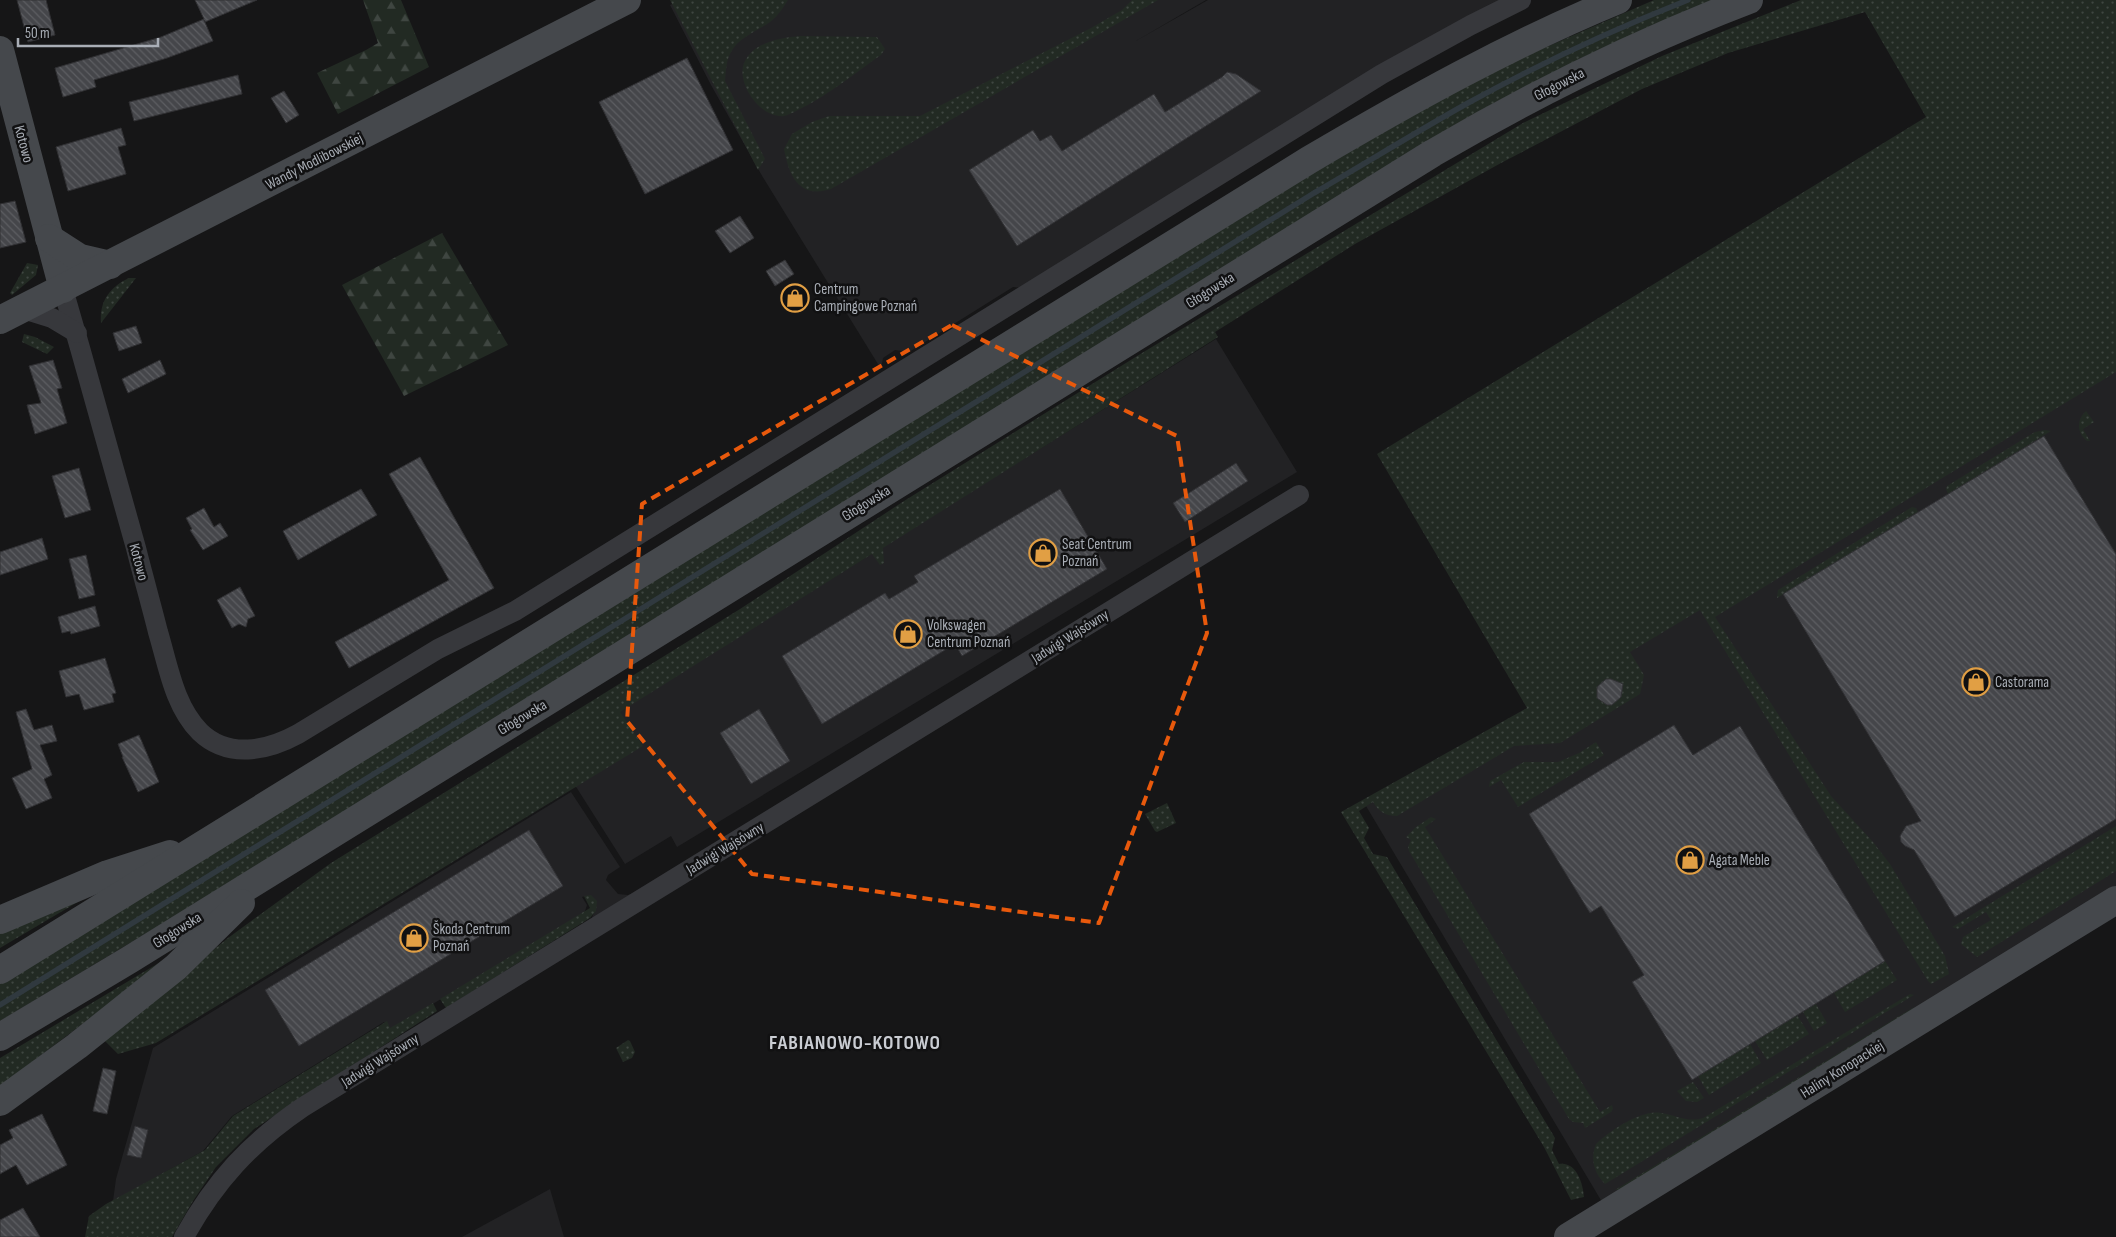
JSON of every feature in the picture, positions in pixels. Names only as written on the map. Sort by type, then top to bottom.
[{"type":"main road","name":"Wandy Modlibowskiej","points":[[12,315],[627,0]]},
{"type":"main road","points":[[0,970],[1309,160],[1410,101],[1483,62],[1618,0]]},
{"type":"main road","name":"Głogowska","points":[[0,1038],[1433,153],[1520,104],[1579,74],[1670,32],[1748,0]]},
{"type":"main road","name":"Kotowo","points":[[0,50],[63,289]]},
{"type":"main road","points":[[49,238],[80,258],[110,265]]},
{"type":"main road","points":[[0,920],[108,874],[185,848],[226,830]]},
{"type":"main road","points":[[0,1102],[69,1052],[176,967],[278,868]]},
{"type":"main road","name":"Haliny Konopackiej","points":[[1568,1237],[2116,900]]},
{"type":"street","name":"Kotowo","points":[[63,289],[77,333],[165,656],[180,702],[191,722],[208,738],[224,746],[250,750],[275,745],[298,734],[430,654],[515,611],[1382,74],[1521,0]]},
{"type":"street","points":[[12,315],[52,318],[77,333]]},
{"type":"street","name":"Jadwigi Wajsówny","points":[[184,1237],[211,1193],[235,1163],[262,1137],[302,1107],[1299,495]]},
{"type":"highlighted area","points":[[952,325],[1177,436],[1207,633],[1099,923],[752,874],[627,721],[642,504]]},
{"type":"shaded area","points":[[681,0],[1206,0],[1134,42],[1208,0],[1505,0],[1023,288],[1013,287],[909,352],[895,350],[883,358],[881,369],[761,174],[711,85],[670,5]]},
{"type":"shaded area","points":[[1216,339],[1297,472],[677,847],[671,836],[625,864],[554,752]]},
{"type":"shaded area","points":[[2116,350],[2116,900],[1608,1212],[1366,806]]},
{"type":"shaded area","points":[[571,792],[620,867],[608,875],[606,880],[618,894],[628,895],[636,892],[591,921],[595,909],[586,896],[582,897],[587,905],[584,914],[389,1030],[384,1022],[232,1116],[203,1151],[113,1201],[116,1179],[153,1048]]},
{"type":"shaded area","points":[[550,1189],[564,1237],[462,1237]]},
{"type":"green space","points":[[363,0],[401,0],[429,67],[338,114],[317,73],[378,43]]},
{"type":"green space","points":[[670,0],[788,0],[773,20],[748,35],[733,48],[727,64],[725,81],[765,159],[758,170]]},
{"type":"green space","points":[[1132,0],[1158,0],[831,189],[811,191],[797,183],[793,176],[784,149],[792,134],[812,122],[829,116],[920,116],[1091,28],[1122,10]]},
{"type":"green space","points":[[1654,0],[1713,0],[1579,59],[1494,103],[1417,148],[170,919],[0,1021],[0,984],[1315,172],[1412,115],[1512,62]]},
{"type":"green space","points":[[1801,0],[2116,0],[2116,372],[1715,617],[1831,796],[1873,842],[1890,864],[1945,956],[1949,974],[1931,984],[1928,981],[1700,610],[1630,652],[1644,675],[1640,694],[1560,743],[1514,746],[1397,816],[1383,813],[1373,802],[1359,811],[1369,828],[1364,838],[1373,854],[1387,857],[1555,1138],[1552,1150],[1559,1164],[1570,1166],[1578,1174],[1584,1197],[1571,1200],[1544,1147],[1341,812],[1527,708],[1377,454],[1926,117],[1865,12],[1728,53],[1642,89],[1501,163],[1355,244],[1215,332],[1218,337],[883,548],[884,563],[880,565],[872,554],[620,712],[643,746],[156,1043],[118,1054],[103,1039],[228,938],[331,863],[740,609],[904,501],[1142,353],[1523,123],[1662,56]]},
{"type":"green space","points":[[800,36],[877,37],[885,49],[881,55],[812,102],[789,115],[775,115],[759,106],[747,90],[742,71],[744,63],[754,50],[768,42]]},
{"type":"green space","points":[[442,233],[508,345],[404,396],[342,285]]},
{"type":"green space","points":[[27,263],[38,265],[36,275],[12,295],[10,293]]},
{"type":"green space","points":[[129,278],[136,278],[101,323],[102,308],[107,296],[111,290]]},
{"type":"green space","points":[[24,334],[35,337],[54,347],[47,354],[22,342]]},
{"type":"green space","points":[[2086,411],[2094,422],[2083,429],[2090,441],[2087,441],[2081,434],[2079,426],[2079,422]]},
{"type":"green space","points":[[2051,431],[1948,494],[1947,486],[2035,432]]},
{"type":"green space","points":[[1912,507],[1916,508],[1918,512],[1777,598],[1778,590]]},
{"type":"green space","points":[[1596,742],[1604,755],[1518,807],[1501,780],[1489,787],[1490,781],[1524,762],[1558,762],[1579,753]]},
{"type":"green space","points":[[1167,803],[1176,823],[1157,832],[1145,814]]},
{"type":"green space","points":[[1431,817],[1436,819],[1425,827],[1600,1112],[1612,1105],[1613,1109],[1611,1112],[1585,1128],[1583,1123],[1573,1122],[1569,1119],[1409,851],[1408,847],[1411,840],[1406,837],[1416,827]]},
{"type":"green space","points":[[2116,826],[2116,871],[1977,957],[1961,944],[1963,937],[1991,920],[1986,912],[1958,929],[1952,927]]},
{"type":"green space","points":[[93,893],[0,948],[0,933]]},
{"type":"green space","points":[[591,895],[597,901],[596,911],[590,918],[446,1008],[440,999],[590,908],[584,896]]},
{"type":"green space","points":[[182,949],[0,1086],[0,1058]]},
{"type":"green space","points":[[1885,961],[1897,980],[1845,1012],[1834,993]]},
{"type":"green space","points":[[1910,994],[1914,995],[1605,1184],[1598,1175],[1593,1160],[1596,1144],[1626,1122],[1645,1114],[1653,1113],[1692,1120],[1703,1118]]},
{"type":"green space","points":[[433,1003],[437,1011],[254,1129],[216,1167],[172,1237],[85,1237],[89,1216],[106,1204],[205,1150],[233,1116],[387,1021],[390,1028]]},
{"type":"green space","points":[[1816,1004],[1827,1023],[1814,1031],[1803,1012]]},
{"type":"green space","points":[[1914,1007],[1911,1012],[1621,1190],[1615,1190]]},
{"type":"green space","points":[[1797,1015],[1809,1034],[1767,1060],[1755,1041]]},
{"type":"green space","points":[[628,1040],[635,1052],[632,1058],[623,1062],[616,1048]]},
{"type":"green space","points":[[1750,1044],[1761,1063],[1709,1095],[1698,1076]]},
{"type":"green space","points":[[1693,1082],[1704,1098],[1697,1102],[1686,1101],[1677,1091]]},
{"type":"building","points":[[17,0],[46,0],[55,35],[28,42]]},
{"type":"building","points":[[195,0],[257,0],[205,22],[204,20],[213,41],[167,58],[94,80],[96,87],[63,97],[55,68],[161,37],[204,19]]},
{"type":"building","points":[[687,58],[733,150],[645,194],[599,102]]},
{"type":"building","points":[[1227,72],[1236,74],[1261,91],[1017,246],[969,170],[1033,130],[1040,141],[1051,135],[1062,151],[1154,94],[1165,112]]},
{"type":"building","points":[[238,75],[242,94],[134,121],[129,102]]},
{"type":"building","points":[[284,91],[299,115],[286,123],[271,98]]},
{"type":"building","points":[[121,128],[126,145],[118,147],[126,174],[68,191],[56,147]]},
{"type":"building","points":[[15,201],[26,242],[0,248],[0,204]]},
{"type":"building","points":[[740,216],[754,238],[730,253],[715,231]]},
{"type":"building","points":[[785,260],[794,274],[775,286],[766,271]]},
{"type":"building","points":[[136,326],[142,343],[119,351],[113,333]]},
{"type":"building","points":[[53,360],[62,388],[57,389],[67,423],[35,434],[27,405],[41,403],[29,366]]},
{"type":"building","points":[[160,360],[166,374],[128,393],[122,379]]},
{"type":"building","name":"Castorama","points":[[2044,436],[2116,554],[2116,819],[1955,917],[1914,850],[1901,842],[1900,836],[1906,826],[1921,821],[1783,594]]},
{"type":"building","points":[[420,457],[494,588],[349,668],[335,642],[449,580],[389,474]]},
{"type":"building","points":[[1236,463],[1248,481],[1185,522],[1173,503]]},
{"type":"building","points":[[79,468],[91,510],[65,518],[52,476]]},
{"type":"building","points":[[361,489],[377,515],[298,560],[283,531]]},
{"type":"building","name":"Volkswagen Centrum Poznań","points":[[1060,489],[1107,569],[962,656],[955,644],[822,724],[782,656],[885,593],[889,599],[918,582],[914,576]]},
{"type":"building","points":[[204,508],[214,527],[220,523],[228,536],[203,550],[190,530],[192,529],[186,518]]},
{"type":"building","points":[[42,538],[48,559],[0,575],[0,552]]},
{"type":"building","points":[[86,555],[95,595],[79,599],[69,559]]},
{"type":"building","points":[[240,587],[255,616],[248,619],[246,627],[239,624],[232,628],[217,600]]},
{"type":"building","points":[[95,606],[100,626],[71,634],[70,631],[62,633],[58,617]]},
{"type":"building","points":[[105,658],[116,693],[112,694],[114,702],[84,710],[79,694],[66,697],[59,671]]},
{"type":"building","points":[[1606,679],[1623,684],[1621,697],[1612,705],[1607,705],[1597,698],[1597,687]]},
{"type":"building","points":[[26,709],[34,730],[52,725],[57,741],[40,745],[52,775],[44,779],[52,798],[26,809],[12,778],[32,769],[16,712]]},
{"type":"building","points":[[759,709],[790,761],[751,784],[720,733]]},
{"type":"building","name":"Agata Meble","points":[[1674,725],[1693,755],[1740,726],[1885,961],[1692,1080],[1632,982],[1644,975],[1601,906],[1590,913],[1529,814]]},
{"type":"building","points":[[139,735],[159,782],[138,792],[118,744]]},
{"type":"building","name":"Škoda Centrum Poznań","points":[[529,830],[563,886],[299,1046],[265,990]]},
{"type":"building","points":[[103,1068],[116,1071],[107,1114],[93,1111]]},
{"type":"building","points":[[42,1114],[67,1165],[27,1185],[16,1165],[0,1174],[0,1145],[13,1138],[9,1130]]},
{"type":"building","points":[[135,1126],[148,1130],[141,1158],[127,1155]]},
{"type":"building","points":[[23,1208],[40,1237],[0,1237],[0,1220]]},
{"type":"waterway","points":[[0,1005],[1314,193],[1449,114],[1549,61],[1604,35],[1688,0]]},
{"type":"place","name":"Centrum Campingowe Poznań","points":[[795,298]]},
{"type":"place","name":"Seat Centrum Poznań","points":[[1043,553]]},
{"type":"place","name":"Volkswagen Centrum Poznań","points":[[908,634]]},
{"type":"place","name":"Castorama","points":[[1976,682]]},
{"type":"place","name":"Agata Meble","points":[[1690,860]]},
{"type":"place","name":"Škoda Centrum Poznań","points":[[414,938]]},
{"type":"district","name":"FABIANOWO-KOTOWO","points":[[855,1042]]}]
